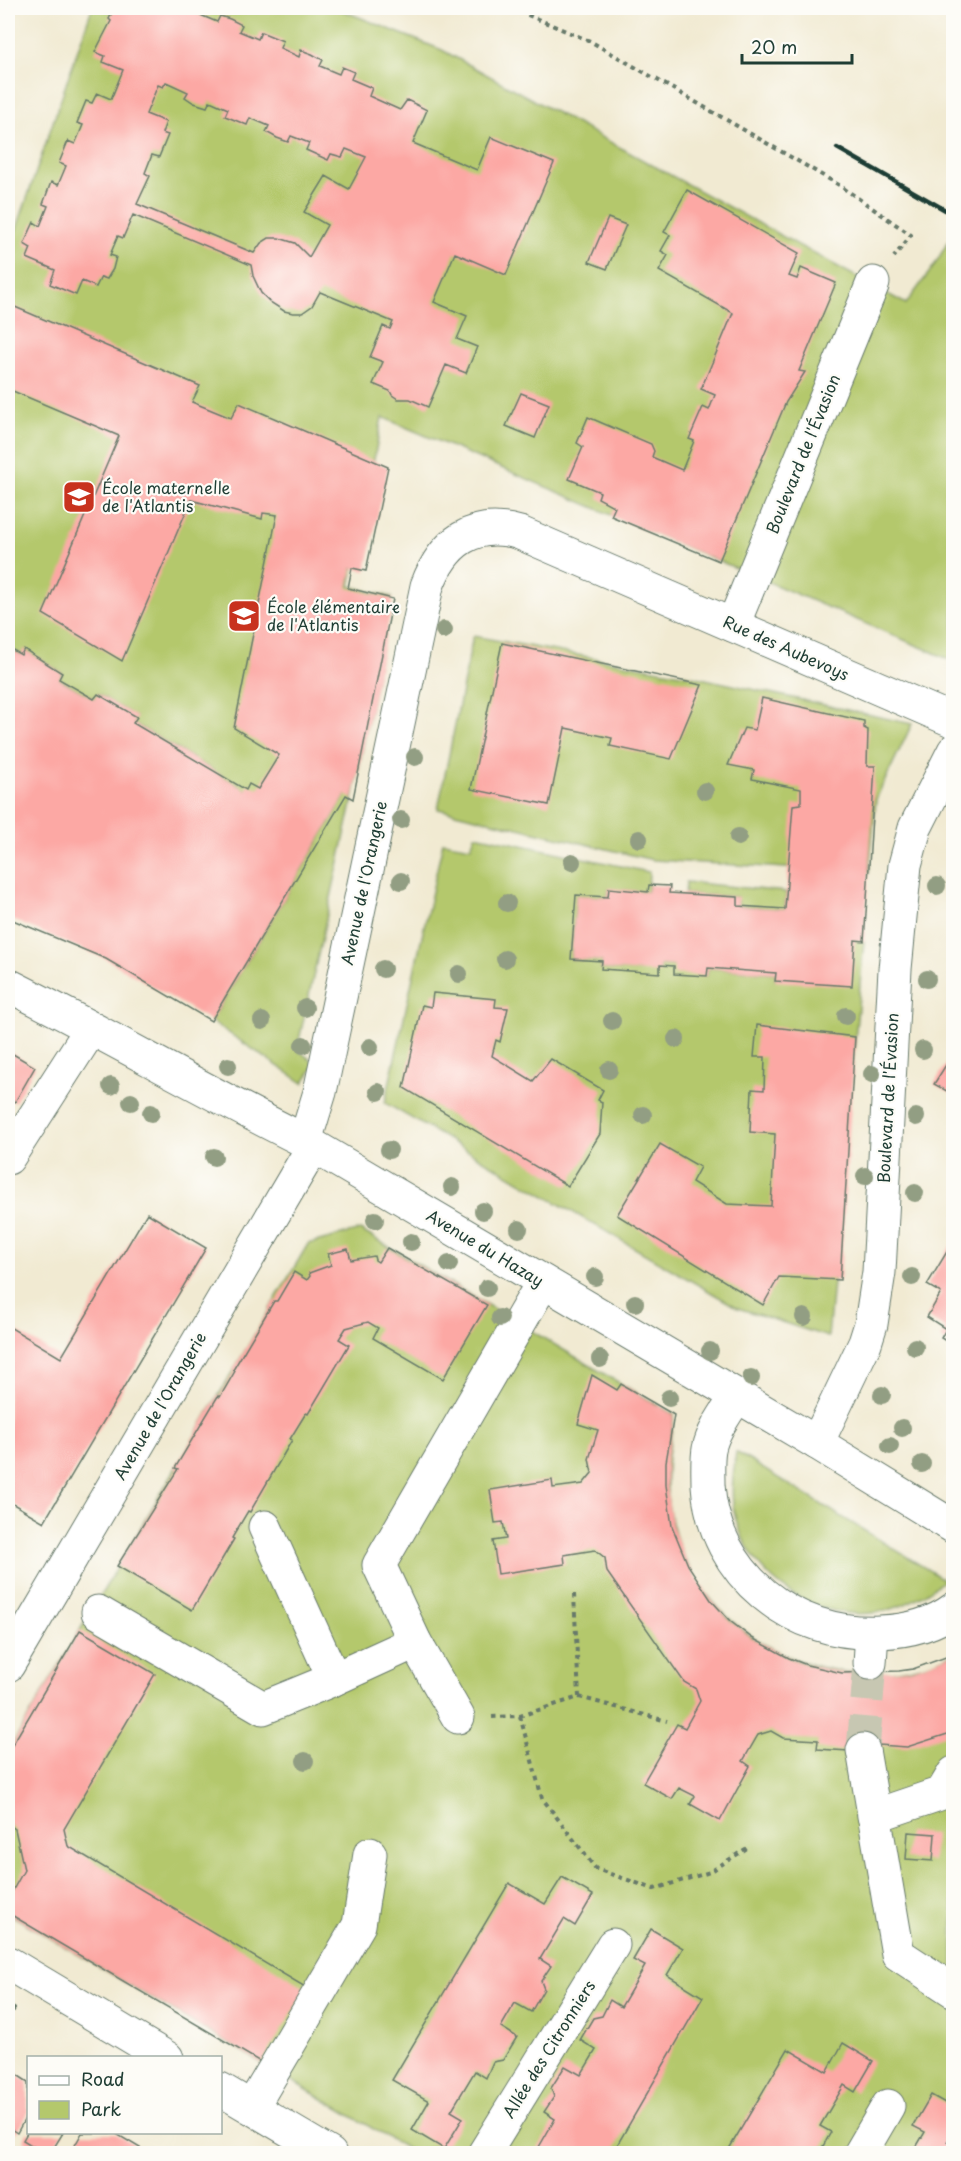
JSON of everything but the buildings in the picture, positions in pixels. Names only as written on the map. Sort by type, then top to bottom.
[{"type":"street","name":"Boulevard de l'Évasion","points":[[733,625],[873,283]]},
{"type":"street","name":"Rue des Aubevoys","points":[[418,624],[427,586],[436,566],[449,547],[466,535],[477,531],[507,529],[954,722]]},
{"type":"street","name":"Avenue de l'Orangerie","points":[[8,1665],[309,1144],[418,624]]},
{"type":"street","name":"Boulevard de l'Évasion","points":[[817,1443],[865,1343],[871,1324],[879,1272],[895,969],[904,865],[915,828],[954,751]]},
{"type":"street","name":"Avenue du Hazay","points":[[8,985],[309,1144],[817,1443],[954,1527]]},
{"type":"street","points":[[8,1158],[91,1029]]},
{"type":"street","points":[[458,1717],[416,1642],[379,1564],[543,1282]]},
{"type":"street","points":[[737,1396],[709,1448],[707,1471],[710,1505],[718,1533],[732,1559],[749,1582],[795,1616],[826,1627],[847,1631],[871,1648],[954,1609]]},
{"type":"street","points":[[265,1527],[334,1679]]},
{"type":"street","points":[[98,1612],[263,1708],[416,1642]]},
{"type":"street","points":[[863,1750],[898,1954],[954,1991]]},
{"type":"street","points":[[874,1816],[942,1793],[954,1773]]},
{"type":"street","points":[[252,2107],[359,1925],[370,1854]]},
{"type":"street","name":"Allée des Citronniers","points":[[484,2154],[614,1945]]},
{"type":"street","points":[[8,1964],[164,2056]]},
{"type":"street","points":[[222,2090],[330,2154]]},
{"type":"street","points":[[860,2154],[888,2106]]},
{"type":"path","points":[[511,8],[590,40],[838,184],[911,235],[873,283]]},
{"type":"path","points":[[574,1594],[579,1697]]},
{"type":"path","points":[[458,1717],[520,1716],[579,1697],[667,1721]]},
{"type":"path","points":[[520,1716],[542,1798],[596,1869],[654,1888],[710,1872],[747,1848]]},
{"type":"path","points":[[954,1839],[952,1849],[954,1851]]},
{"type":"green space","points":[[92,8],[336,8],[442,50],[906,304],[934,266],[953,233],[954,657],[951,660],[382,417],[350,586],[392,597],[353,799],[297,1049],[316,1064],[303,1083],[211,1021],[346,795],[246,790],[133,723],[136,717],[98,694],[94,699],[59,679],[62,673],[25,650],[21,655],[8,647],[8,254]]},
{"type":"green space","points":[[473,636],[687,675],[912,724],[876,799],[869,873],[653,860],[438,809]]},
{"type":"green space","points":[[475,835],[649,872],[648,892],[609,889],[608,897],[576,895],[571,959],[602,961],[601,969],[660,972],[660,965],[674,966],[707,976],[708,968],[776,973],[775,980],[855,940],[864,941],[828,1337],[738,1308],[385,1103],[443,842],[471,847]]},
{"type":"green space","points":[[686,882],[786,892],[785,909],[738,906],[738,897],[685,894]]},
{"type":"green space","points":[[360,1230],[674,1415],[667,1482],[672,1523],[688,1565],[713,1602],[745,1631],[782,1654],[824,1668],[867,1673],[911,1669],[953,1654],[953,2153],[414,2153],[8,1913],[8,1752],[308,1244]]},
{"type":"green space","points":[[736,1452],[945,1580],[904,1605],[863,1614],[838,1612],[815,1605],[793,1594],[773,1579],[756,1561],[743,1540],[735,1516],[733,1500]]},
{"type":"tunnel","points":[[863,1750],[870,1663]]},
{"type":"railway","points":[[837,148],[954,215]]},
{"type":"place","name":"École maternelle de l'Atlantis","points":[[79,497]]},
{"type":"place","name":"École élémentaire de l'Atlantis","points":[[244,616]]}]
